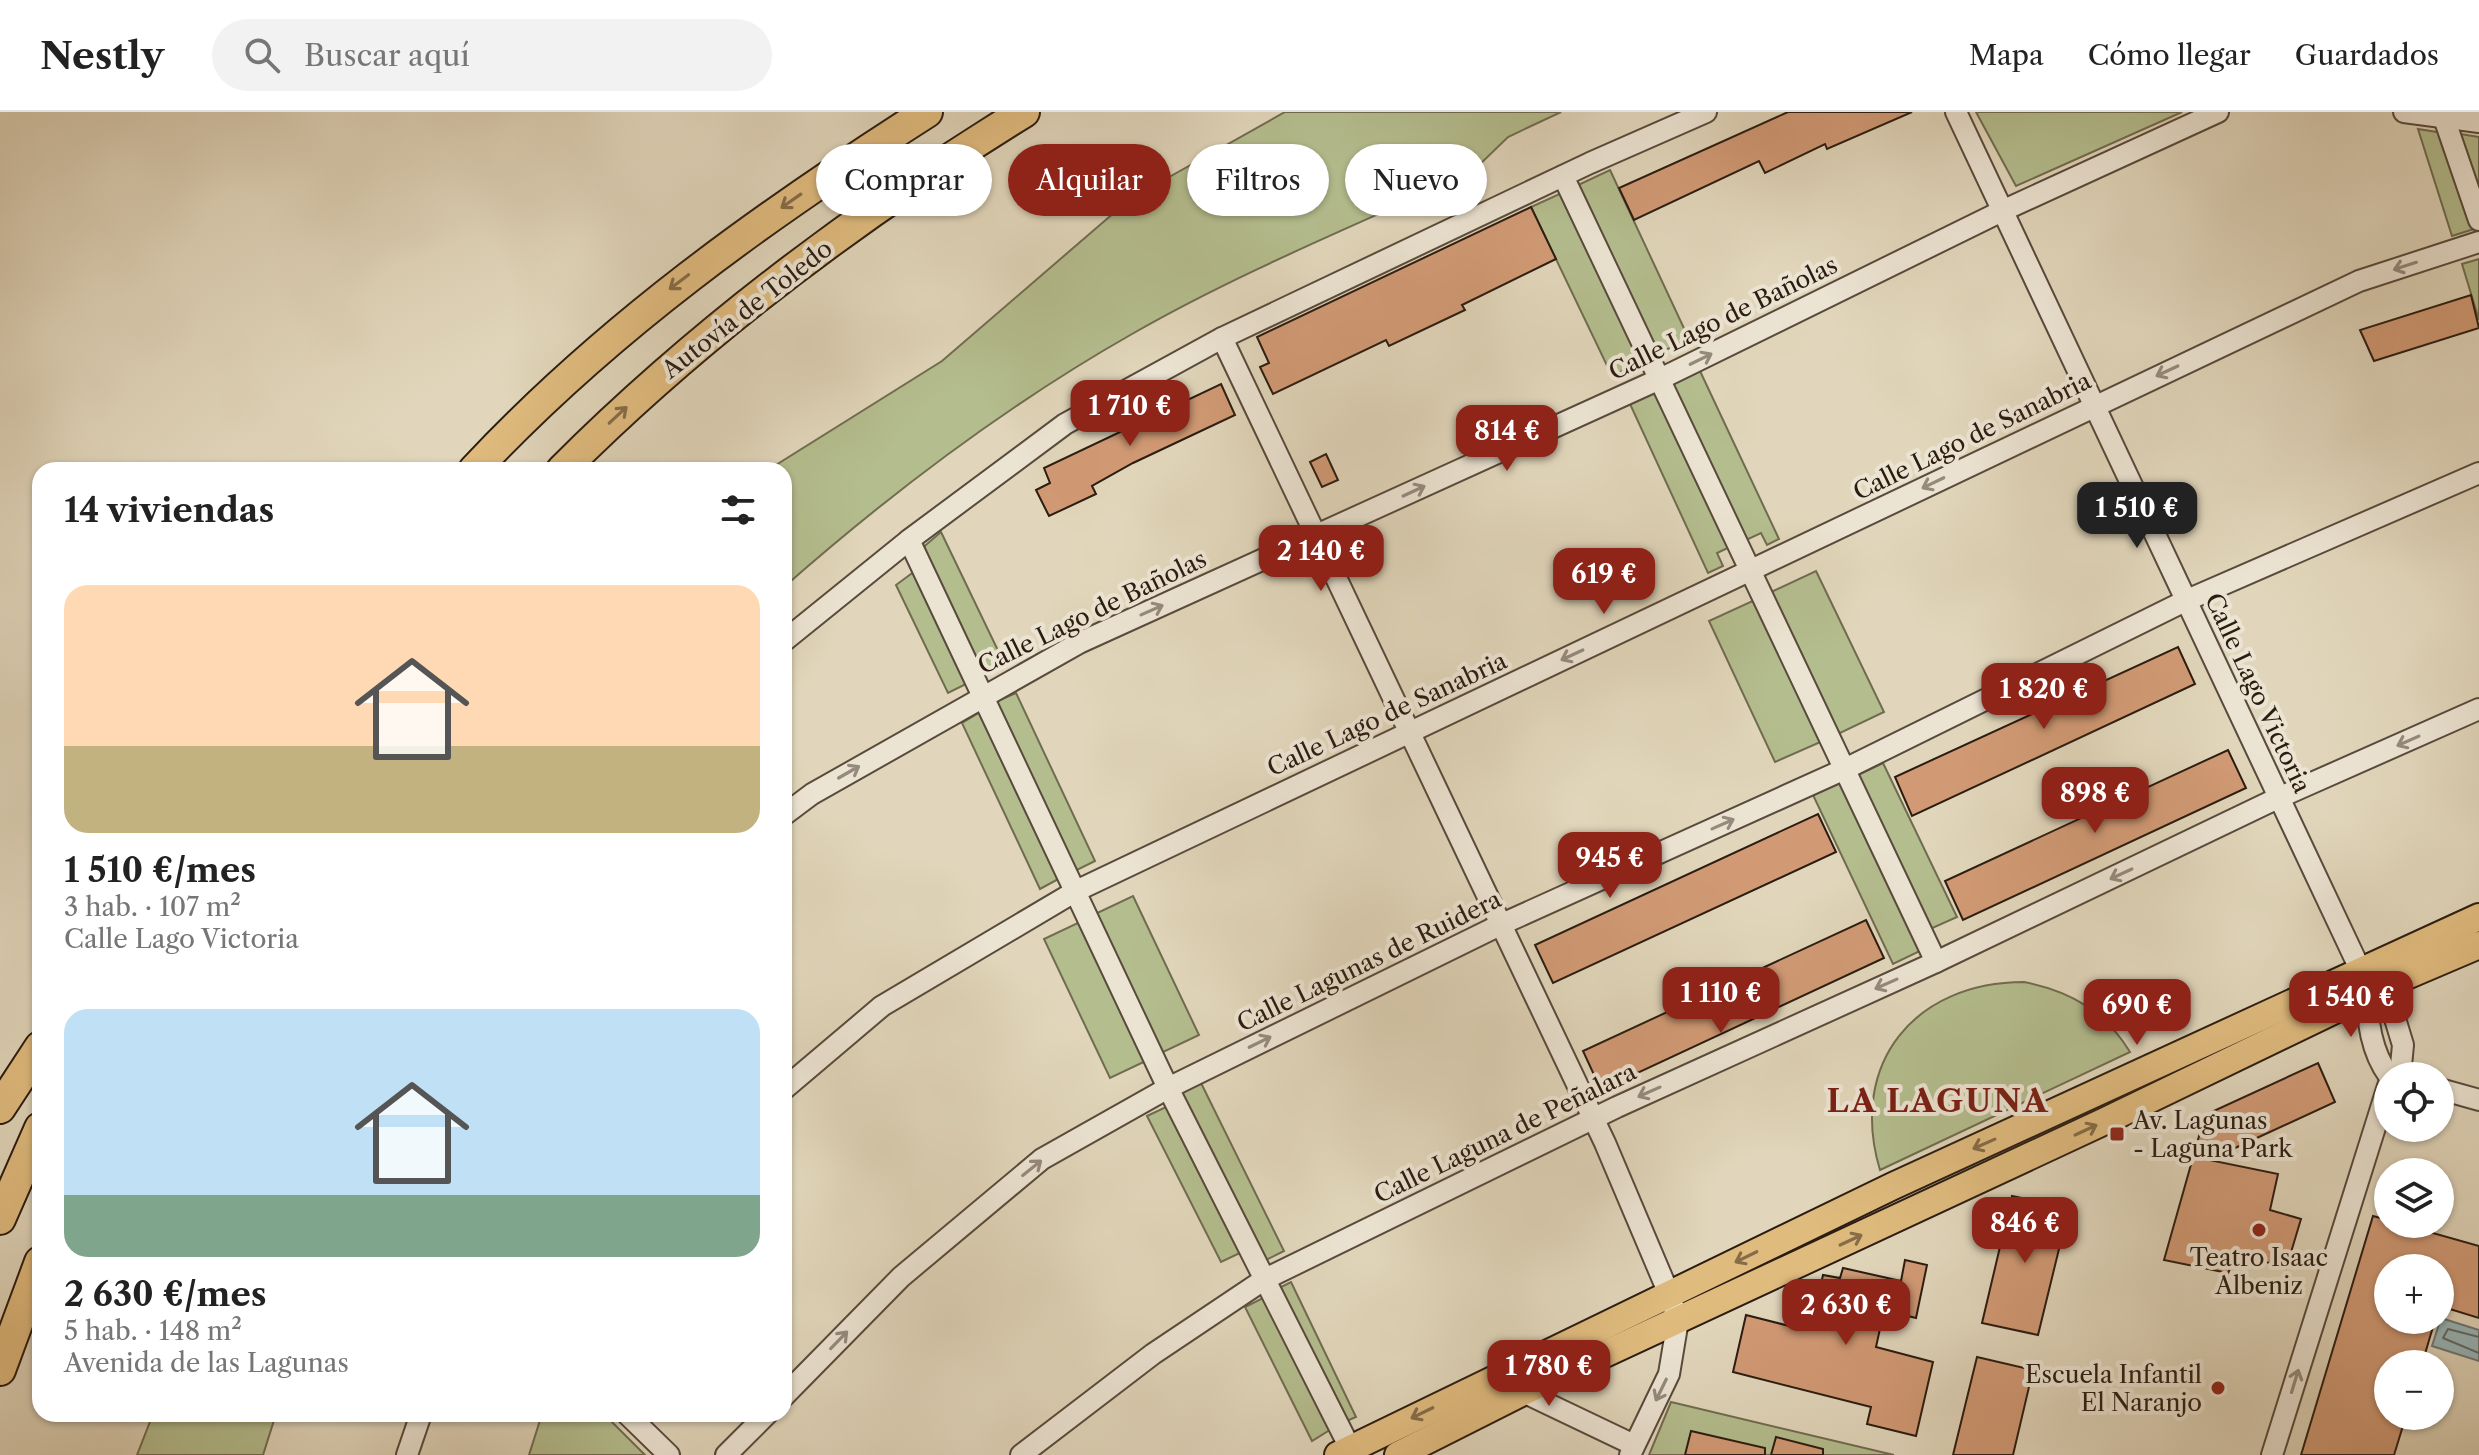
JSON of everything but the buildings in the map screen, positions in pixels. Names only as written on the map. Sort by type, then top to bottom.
[{"type":"highway","points":[[482,462],[519,422],[656,300],[793,199],[927,112]]},
{"type":"highway","name":"Autovía de Toledo","points":[[570,462],[686,353],[916,178],[1024,112]]},
{"type":"highway","points":[[0,1108],[32,1059]]},
{"type":"highway","points":[[0,1219],[32,1146]]},
{"type":"highway","points":[[0,1370],[32,1284]]},
{"type":"main road","points":[[1398,1455],[2365,981],[2479,917]]},
{"type":"main road","points":[[1344,1452],[1669,1294],[2365,981],[2479,945]]},
{"type":"street","points":[[792,635],[909,540],[1065,424],[1222,338],[1563,176],[1706,112]]},
{"type":"street","name":"Calle Lago Victoria","points":[[1956,112],[2365,981]]},
{"type":"street","name":"Calle Lago de Bañolas","points":[[792,809],[812,794],[983,694],[1079,643],[1662,378],[2002,211],[2218,112]]},
{"type":"street","points":[[2404,112],[2479,122]]},
{"type":"street","points":[[2443,115],[2479,220]]},
{"type":"street","points":[[1563,176],[1662,378],[1936,962]]},
{"type":"street","name":"Calle Lago de Sanabria","points":[[792,1082],[882,1006],[1076,891],[2359,281],[2479,242]]},
{"type":"street","points":[[1222,338],[1502,924],[1593,1120],[1678,1320],[1669,1374],[1632,1450],[1523,1392]]},
{"type":"street","name":"Calle Lagunas de Ruidera","points":[[792,1388],[901,1277],[1042,1159],[1168,1088],[1502,924],[1845,769],[2185,601],[2479,473]]},
{"type":"street","points":[[909,540],[1168,1088],[1265,1279],[1344,1452]]},
{"type":"street","name":"Calle Laguna de Peñalara","points":[[1021,1455],[1153,1354],[1265,1279],[1593,1120],[1936,962],[2278,798],[2479,709]]},
{"type":"street","points":[[2365,981],[2366,1009],[2379,1062]]},
{"type":"street","points":[[2365,981],[2390,1002],[2403,1045],[2401,1062]]},
{"type":"street","points":[[2454,1093],[2479,1100]]},
{"type":"street","points":[[2272,1455],[2374,1131]]},
{"type":"street","points":[[407,1455],[418,1422]]},
{"type":"street","points":[[635,1422],[669,1455]]},
{"type":"street","points":[[726,1455],[759,1422]]},
{"type":"green space","points":[[1285,112],[1561,112],[1508,137],[1487,157],[1487,144],[1345,144],[1345,216],[1374,216],[1173,311],[1086,361],[995,420],[909,484],[792,580],[792,462],[781,462],[942,361],[1110,216],[1171,216],[1171,176],[1187,167],[1187,216],[1329,216],[1329,144],[1228,144]]},
{"type":"green space","points":[[1976,112],[2182,112],[2016,186]]},
{"type":"green space","points":[[2418,129],[2443,133],[2474,229],[2452,236]]},
{"type":"green space","points":[[2454,133],[2479,137],[2479,207]]},
{"type":"green space","points":[[1610,170],[1689,339],[1655,355],[1576,186]]},
{"type":"green space","points":[[1566,191],[1646,360],[1612,376],[1531,207]]},
{"type":"green space","points":[[2479,259],[2479,320],[2462,264]]},
{"type":"green space","points":[[1700,371],[1779,539],[1767,545],[1761,533],[1744,541],[1671,385]]},
{"type":"green space","points":[[1660,390],[1734,545],[1717,553],[1723,566],[1708,573],[1630,404]]},
{"type":"green space","points":[[941,532],[1005,665],[980,676],[920,550]]},
{"type":"green space","points":[[915,571],[970,682],[948,693],[896,585]]},
{"type":"green space","points":[[1816,571],[1884,712],[1838,734],[1769,593]]},
{"type":"green space","points":[[1759,598],[1825,740],[1775,762],[1709,621]]},
{"type":"green space","points":[[1016,693],[1095,861],[1073,872],[993,703]]},
{"type":"green space","points":[[982,711],[1062,877],[1040,889],[962,723]]},
{"type":"green space","points":[[1883,763],[1957,917],[1928,930],[1854,777]]},
{"type":"green space","points":[[1844,781],[1924,949],[1893,964],[1813,795]]},
{"type":"green space","points":[[1133,896],[1199,1035],[1159,1054],[1093,915]]},
{"type":"green space","points":[[1084,920],[1150,1059],[1110,1078],[1044,939]]},
{"type":"green space","points":[[2024,982],[2056,991],[2085,1005],[2109,1025],[2130,1052],[1880,1170],[1873,1131],[1874,1095],[1883,1063],[1899,1036],[1922,1013],[1951,996],[1985,986]]},
{"type":"green space","points":[[1201,1083],[1284,1251],[1262,1262],[1179,1094]]},
{"type":"green space","points":[[1168,1106],[1242,1252],[1221,1262],[1147,1116]]},
{"type":"green space","points":[[1291,1282],[1356,1417],[1342,1423],[1277,1289]]},
{"type":"green space","points":[[1267,1296],[1333,1428],[1312,1441],[1245,1307]]},
{"type":"green space","points":[[1671,1402],[1894,1455],[1649,1455]]},
{"type":"green space","points":[[150,1422],[273,1422],[263,1455],[137,1455]]},
{"type":"green space","points":[[539,1422],[612,1422],[645,1455],[529,1455]]},
{"type":"water","points":[[2454,1322],[2479,1330],[2479,1361],[2454,1353],[2454,1350],[2432,1346],[2436,1334],[2454,1334]]},
{"type":"place","name":"Av. Lagunas - Laguna Park","points":[[2117,1134]]},
{"type":"place","name":"Teatro Isaac Albeniz","points":[[2259,1230]]},
{"type":"place","name":"Escuela Infantil El Naranjo","points":[[2218,1388]]},
{"type":"district","name":"LA LAGUNA","points":[[1938,1100]]}]
